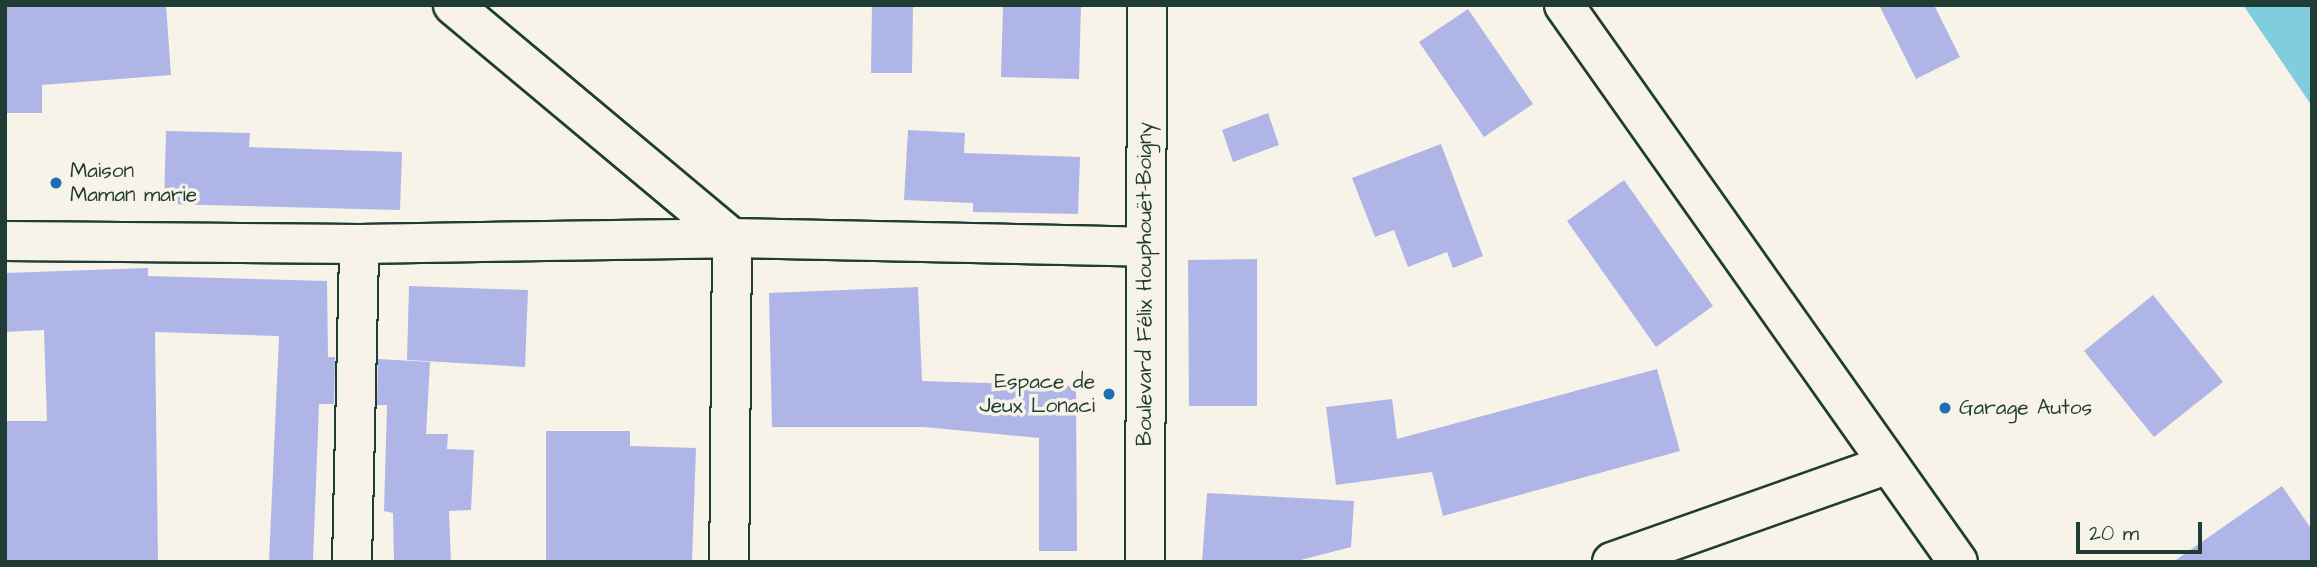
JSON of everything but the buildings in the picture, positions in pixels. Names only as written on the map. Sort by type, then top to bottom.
[{"type":"street","points":[[453,5],[732,238]]},
{"type":"street","name":"Boulevard Félix Houphouët-Boigny","points":[[1145,562],[1147,5]]},
{"type":"street","points":[[1564,5],[1886,465],[1958,562]]},
{"type":"street","points":[[729,562],[732,238]]},
{"type":"street","points":[[5,241],[359,244],[732,238],[1145,247]]},
{"type":"street","points":[[352,562],[359,244]]},
{"type":"street","points":[[1612,562],[1886,465]]},
{"type":"water","points":[[2243,5],[2312,5],[2312,106]]},
{"type":"place","name":"Maison Maman marie","points":[[56,183]]},
{"type":"place","name":"Espace de Jeux Lonaci","points":[[1109,394]]},
{"type":"place","name":"Garage Autos","points":[[1945,408]]}]
